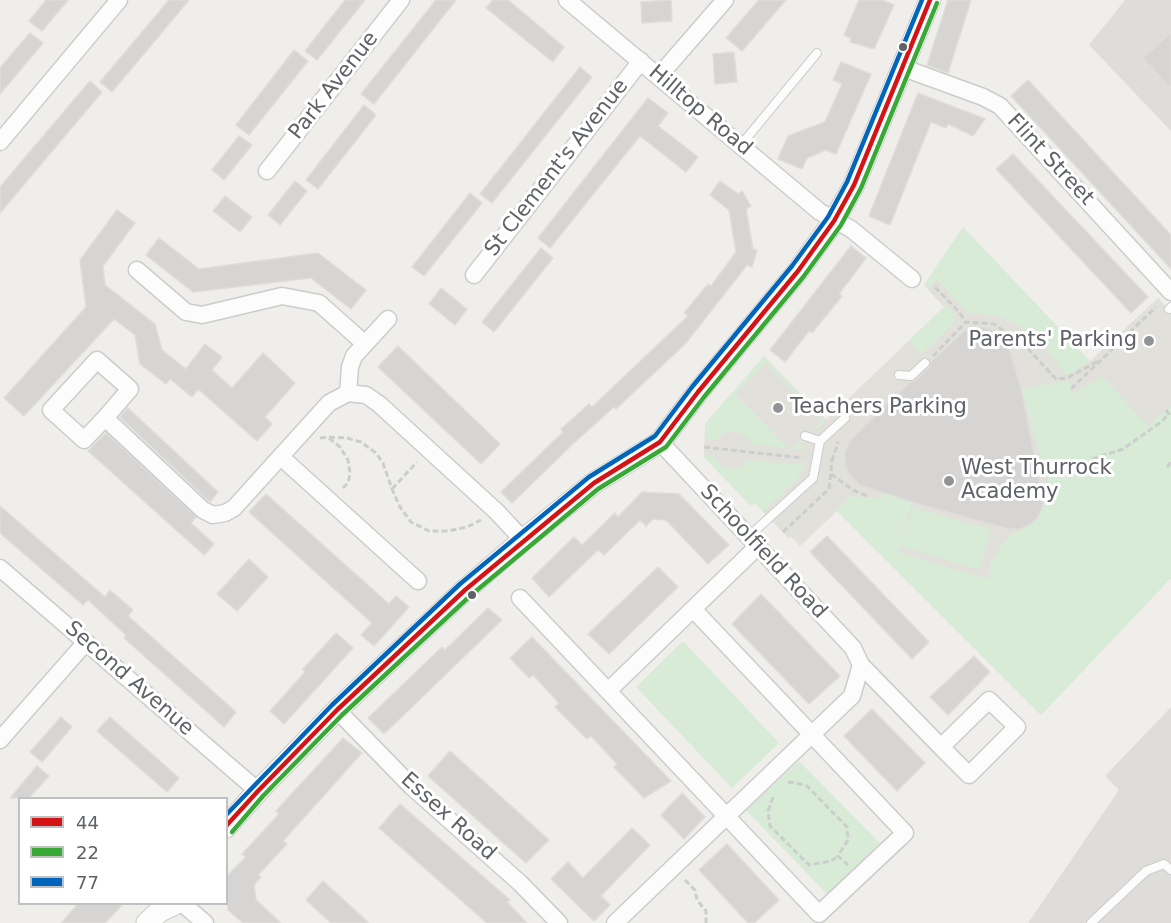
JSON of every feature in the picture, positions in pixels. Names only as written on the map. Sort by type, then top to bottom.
[{"type":"street","points":[[0,142],[119,0]]},
{"type":"street","name":"Park Avenue","points":[[267,171],[401,0]]},
{"type":"street","name":"Hilltop Road","points":[[567,0],[820,212],[852,229],[912,279]]},
{"type":"street","points":[[659,76],[725,0]]},
{"type":"street","points":[[228,825],[258,790],[337,710],[420,631],[523,540],[594,483],[660,442],[698,392],[798,271],[834,221],[854,185],[929,1]]},
{"type":"street","name":"St Clement's Avenue","points":[[474,275],[641,61]]},
{"type":"street","name":"Flint Street","points":[[901,67],[983,97],[1000,106],[1166,297]]},
{"type":"street","points":[[137,270],[186,312],[202,315],[282,296],[319,303],[364,343]]},
{"type":"street","points":[[348,393],[350,367],[354,356],[387,319]]},
{"type":"street","points":[[97,360],[130,389],[105,418],[84,440],[51,410],[97,360]]},
{"type":"street","points":[[105,418],[203,510],[213,515],[225,513],[234,508],[329,403],[348,393],[366,395],[429,449],[497,512],[523,540]]},
{"type":"street","name":"Schoolfield Road","points":[[660,442],[853,648],[861,665],[941,747],[969,775],[1017,727],[990,700],[941,747]]},
{"type":"street","points":[[281,457],[418,581]]},
{"type":"street","points":[[608,691],[693,609],[753,542]]},
{"type":"street","name":"Second Avenue","points":[[0,568],[258,790]]},
{"type":"street","points":[[520,598],[819,914],[905,833],[693,609]]},
{"type":"street","points":[[0,740],[86,642]]},
{"type":"street","points":[[615,923],[726,816],[771,785],[812,735],[852,696],[861,665]]},
{"type":"street","name":"Essex Road","points":[[337,710],[411,786],[520,883],[559,923]]},
{"type":"street","points":[[147,923],[160,911],[171,905]]},
{"type":"street","points":[[185,905],[205,923]]},
{"type":"lane","points":[[741,145],[817,53]]},
{"type":"lane","points":[[899,375],[911,376],[925,363]]},
{"type":"lane","points":[[753,542],[813,478],[820,441],[845,418]]},
{"type":"lane","points":[[805,436],[820,441]]},
{"type":"lane","points":[[1091,923],[1146,871],[1164,864],[1171,870]]},
{"type":"path","points":[[934,287],[966,322]]},
{"type":"path","points":[[925,363],[966,322],[994,324],[1028,350],[1056,379],[1067,378],[1098,360],[1166,297]]},
{"type":"path","points":[[1071,389],[1094,367],[1098,360]]},
{"type":"path","points":[[1092,459],[1124,449],[1169,413]]},
{"type":"path","points":[[327,437],[344,453],[348,460],[350,474],[348,483],[330,501]]},
{"type":"path","points":[[318,439],[346,438],[361,442],[376,453],[383,464],[400,507],[411,522],[429,531],[448,531],[467,527],[497,512]]},
{"type":"path","points":[[704,447],[832,460],[829,489],[783,532]]},
{"type":"path","points":[[392,489],[429,449]]},
{"type":"path","points":[[1167,467],[1171,462]]},
{"type":"path","points":[[831,474],[853,490],[867,496]]},
{"type":"path","points":[[792,782],[807,786],[847,826],[848,840],[838,855],[831,861],[809,865],[770,826],[768,811],[771,785],[792,782]]},
{"type":"path","points":[[838,855],[852,870]]},
{"type":"path","points":[[673,868],[695,890],[697,900],[706,911],[706,923]]},
{"type":"shaded area","points":[[1125,0],[1171,0],[1171,131],[1089,45]]},
{"type":"shaded area","name":"West Thurrock Academy","points":[[963,227],[1090,361],[1158,298],[1171,312],[1171,578],[1041,715],[837,511],[800,546],[791,537],[788,538],[756,504],[750,505],[704,457],[705,424],[764,356],[826,420],[944,307],[924,285]]},
{"type":"shaded area","points":[[1171,707],[1171,923],[1028,923],[1119,790],[1105,776]]},
{"type":"green space","points":[[963,227],[1090,362],[1066,375],[1043,344],[1021,327],[999,316],[968,313],[937,280],[927,289],[924,285]]},
{"type":"green space","points":[[946,305],[955,315],[955,322],[922,354],[909,341]]},
{"type":"green space","points":[[764,356],[825,422],[813,429],[821,421],[766,363],[735,394],[788,448],[792,448],[800,441],[805,450],[751,444],[745,435],[734,431],[727,431],[716,440],[705,439],[705,424]]},
{"type":"green space","points":[[1102,376],[1148,426],[1171,406],[1171,578],[1041,715],[837,511],[850,496],[881,499],[882,492],[912,502],[898,552],[988,579],[990,563],[1001,546],[1011,534],[1037,518],[1042,508],[1043,498],[1050,488],[1021,389],[1068,380],[1073,394]]},
{"type":"green space","points":[[704,455],[714,456],[722,466],[733,469],[740,468],[749,460],[806,465],[797,480],[763,512],[756,504],[750,505]]},
{"type":"green space","points":[[913,507],[991,530],[979,570],[900,546]]},
{"type":"green space","points":[[683,641],[779,743],[732,788],[636,687]]},
{"type":"green space","points":[[799,761],[880,843],[827,894],[746,810]]},
{"type":"building","points":[[46,0],[68,0],[42,31],[29,21]]},
{"type":"building","points":[[169,0],[189,0],[112,92],[100,82]]},
{"type":"building","points":[[345,0],[365,0],[317,60],[305,51]]},
{"type":"building","points":[[436,0],[456,0],[374,104],[361,94]]},
{"type":"building","points":[[493,0],[508,0],[564,47],[553,62],[486,8]]},
{"type":"building","points":[[671,0],[672,21],[642,23],[641,2]]},
{"type":"building","points":[[759,0],[786,0],[742,51],[726,38]]},
{"type":"building","points":[[859,0],[882,0],[894,5],[874,49],[850,42],[851,38],[844,35]]},
{"type":"building","points":[[948,0],[971,0],[948,73],[927,65]]},
{"type":"building","points":[[30,33],[43,43],[0,94],[0,68]]},
{"type":"building","points":[[1171,33],[1171,88],[1143,58]]},
{"type":"building","points":[[294,50],[308,61],[249,135],[236,125]]},
{"type":"building","points":[[734,52],[737,82],[715,84],[713,54]]},
{"type":"building","points":[[841,62],[871,74],[836,154],[826,150],[807,158],[802,169],[778,159],[788,136],[825,122],[842,84],[833,80]]},
{"type":"building","points":[[580,67],[592,77],[492,203],[480,194]]},
{"type":"building","points":[[1028,80],[1171,235],[1171,269],[1011,96]]},
{"type":"building","points":[[90,81],[102,92],[0,213],[0,187]]},
{"type":"building","points":[[918,93],[985,119],[973,136],[948,124],[946,128],[931,122],[890,225],[869,216]]},
{"type":"building","points":[[648,98],[668,113],[658,126],[698,157],[686,172],[640,136],[550,248],[538,238]]},
{"type":"building","points":[[364,105],[376,115],[318,189],[306,180]]},
{"type":"building","points":[[239,136],[252,145],[224,180],[212,170]]},
{"type":"building","points":[[1013,154],[1148,297],[1131,313],[996,169]]},
{"type":"building","points":[[295,181],[307,191],[280,225],[268,215]]},
{"type":"building","points":[[720,181],[738,194],[742,191],[751,206],[746,209],[753,249],[757,250],[752,267],[747,265],[686,343],[616,409],[614,407],[575,442],[512,503],[501,492],[563,432],[561,429],[589,404],[592,407],[688,316],[684,313],[708,284],[711,286],[736,252],[729,210],[710,195]]},
{"type":"building","points":[[470,193],[482,203],[424,276],[412,267]]},
{"type":"building","points":[[225,196],[252,217],[240,232],[213,211]]},
{"type":"building","points":[[117,210],[135,223],[103,266],[105,285],[155,324],[162,350],[186,369],[205,344],[222,357],[212,370],[232,388],[263,353],[295,383],[265,417],[272,424],[257,441],[198,389],[192,397],[170,379],[166,384],[140,364],[135,335],[114,319],[24,416],[4,398],[86,307],[80,260]]},
{"type":"building","points":[[159,238],[199,269],[318,253],[366,290],[351,309],[311,278],[193,292],[146,255]]},
{"type":"building","points":[[851,246],[866,258],[839,294],[842,296],[812,333],[809,331],[785,362],[770,350]]},
{"type":"building","points":[[541,248],[553,258],[494,332],[482,322]]},
{"type":"building","points":[[441,288],[467,309],[455,325],[429,304]]},
{"type":"building","points":[[974,327],[994,330],[1002,337],[1008,345],[1021,389],[1043,498],[1042,508],[1037,518],[1020,529],[1009,529],[860,485],[849,474],[845,463],[845,451],[851,440],[910,382],[915,381],[929,368],[931,362],[964,331]]},
{"type":"building","points":[[398,346],[500,444],[481,464],[378,367]]},
{"type":"building","points":[[128,408],[218,492],[210,502],[120,417]]},
{"type":"building","points":[[106,433],[196,517],[191,523],[214,544],[204,555],[88,451]]},
{"type":"building","points":[[642,492],[679,494],[729,545],[708,564],[666,520],[653,519],[646,526],[640,520],[604,555],[598,550],[549,597],[532,578],[574,537],[582,545],[615,513],[618,517]]},
{"type":"building","points":[[266,494],[389,604],[396,596],[409,607],[374,646],[361,635],[372,623],[249,512]]},
{"type":"building","points":[[0,506],[105,597],[110,590],[133,610],[128,616],[236,712],[224,727],[124,638],[126,635],[88,600],[83,605],[0,533]]},
{"type":"building","points":[[827,536],[929,642],[912,659],[810,552]]},
{"type":"building","points":[[249,559],[268,577],[237,611],[217,594]]},
{"type":"building","points":[[658,567],[678,587],[609,654],[588,634]]},
{"type":"building","points":[[761,594],[840,676],[809,704],[732,624]]},
{"type":"building","points":[[488,608],[502,620],[384,734],[368,718],[442,647],[445,650]]},
{"type":"building","points":[[336,633],[353,648],[284,724],[270,711],[305,672],[303,669]]},
{"type":"building","points":[[532,637],[671,781],[644,798],[614,767],[617,764],[591,736],[587,739],[555,707],[559,703],[533,675],[529,678],[510,658]]},
{"type":"building","points":[[974,656],[990,672],[948,715],[930,697]]},
{"type":"building","points":[[872,709],[925,763],[897,791],[844,736]]},
{"type":"building","points":[[61,717],[72,727],[42,762],[30,752]]},
{"type":"building","points":[[110,717],[179,778],[167,792],[97,731]]},
{"type":"building","points":[[343,738],[362,753],[283,841],[287,844],[258,875],[261,877],[254,885],[256,900],[281,923],[243,923],[228,910],[228,875],[246,857],[242,854],[279,814],[276,811]]},
{"type":"building","points":[[450,751],[549,840],[526,863],[428,776]]},
{"type":"building","points":[[37,766],[49,776],[30,797],[10,798]]},
{"type":"building","points":[[682,793],[705,817],[684,839],[661,815]]},
{"type":"building","points":[[400,804],[510,900],[507,902],[527,923],[487,923],[379,828]]},
{"type":"building","points":[[632,828],[650,845],[601,896],[610,905],[594,921],[551,879],[568,862],[583,878]]},
{"type":"building","points":[[727,844],[779,900],[754,923],[748,923],[699,870]]},
{"type":"building","points":[[323,881],[369,923],[331,923],[306,900]]},
{"type":"building","points":[[77,905],[122,905],[105,923],[61,923]]},
{"type":"transit line","name":"77","points":[[228,813],[332,705],[460,584],[589,477],[655,436],[692,387],[792,266],[828,217],[847,182],[922,0]]},
{"type":"transit line","name":"44","points":[[228,824],[337,710],[465,590],[594,483],[660,442],[698,392],[798,271],[834,221],[854,185],[930,0]]},
{"type":"transit line","name":"22","points":[[232,832],[263,796],[342,715],[470,596],[598,489],[666,447],[704,397],[804,276],[841,225],[861,188],[937,3]]},
{"type":"place","name":"Parents' Parking","points":[[1149,341]]},
{"type":"place","name":"Teachers Parking","points":[[778,408]]},
{"type":"place","name":"West Thurrock Academy","points":[[949,481]]}]
